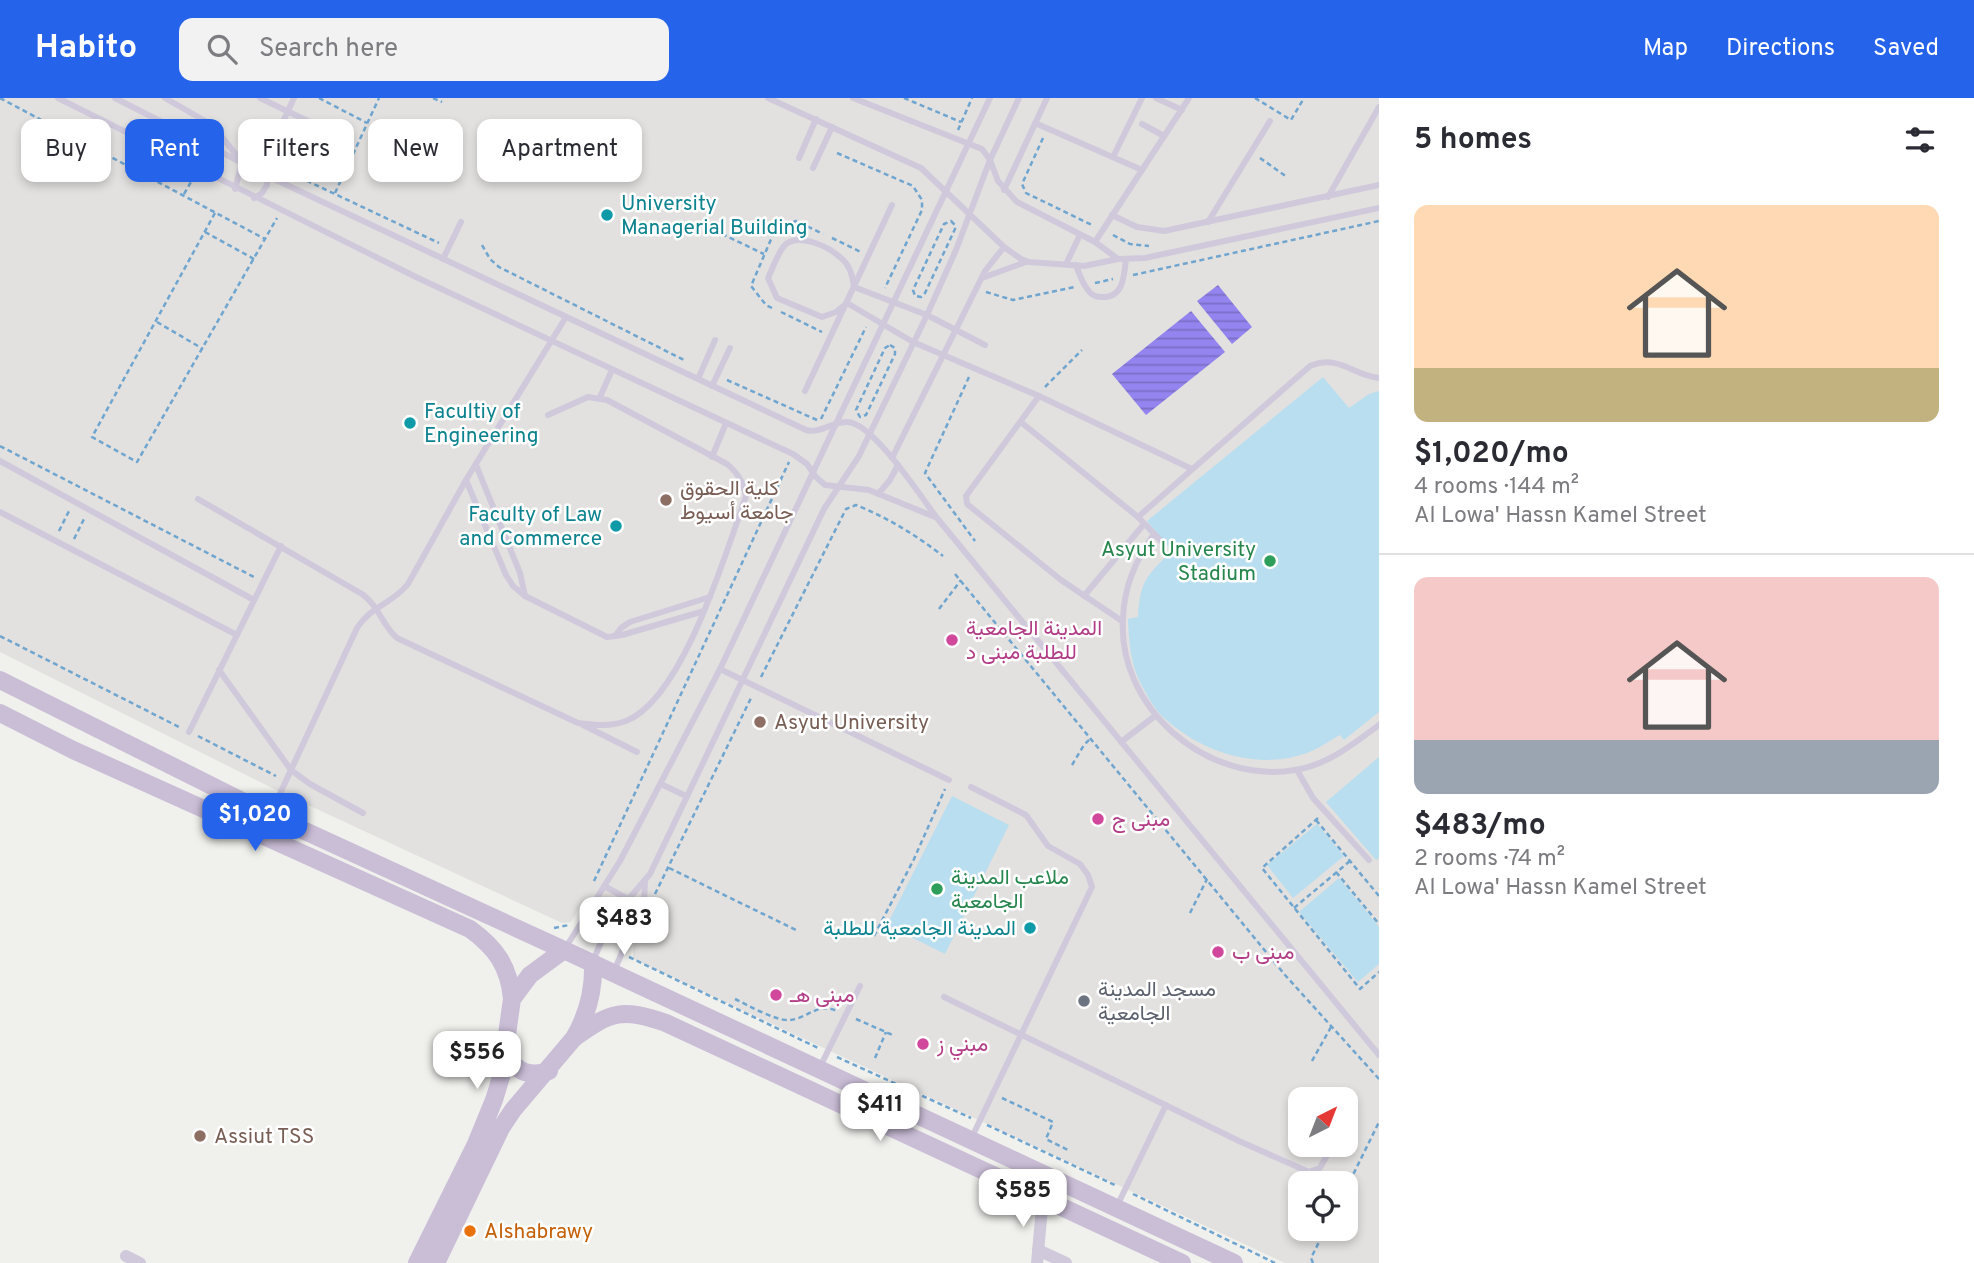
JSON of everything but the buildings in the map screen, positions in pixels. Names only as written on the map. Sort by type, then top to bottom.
[{"type":"main road","points":[[0,680],[270,815],[613,973],[824,1061],[990,1148],[1234,1263]]},
{"type":"main road","points":[[0,713],[73,750],[470,929],[489,943],[511,982],[512,999],[506,1051],[494,1100],[476,1144],[418,1263]]},
{"type":"main road","points":[[73,750],[87,724]]},
{"type":"main road","points":[[512,999],[530,975],[564,950]]},
{"type":"main road","points":[[436,1263],[501,1128],[574,1038],[588,1010],[593,963]]},
{"type":"main road","points":[[574,1038],[612,1014],[648,1017],[666,1023],[1182,1263]]},
{"type":"main road","points":[[506,1051],[517,1070],[538,1075],[549,1071]]},
{"type":"main road","points":[[494,1100],[513,1110]]},
{"type":"main road","points":[[982,1168],[990,1148]]},
{"type":"main road","points":[[1122,1234],[1123,1211]]},
{"type":"street","points":[[1043,1197],[1038,1256],[1066,1263]]},
{"type":"street","points":[[126,1256],[140,1263]]},
{"type":"lane","points":[[58,98],[125,132]]},
{"type":"lane","points":[[115,98],[238,161]]},
{"type":"lane","points":[[165,98],[212,125],[238,157]]},
{"type":"lane","points":[[260,98],[304,119]]},
{"type":"lane","points":[[284,119],[294,98]]},
{"type":"lane","points":[[768,98],[921,168],[1004,247],[1029,261],[1101,264],[1165,254],[1379,208]]},
{"type":"lane","points":[[853,98],[955,136],[982,149],[1004,190],[1024,207],[1095,242],[1122,259]]},
{"type":"lane","points":[[564,950],[604,886],[661,783],[720,668],[990,98]]},
{"type":"lane","points":[[593,963],[603,934],[616,913],[645,881],[656,862],[824,509],[853,467],[927,315],[956,250],[990,160],[1019,98]]},
{"type":"lane","points":[[1004,190],[1047,98]]},
{"type":"lane","points":[[1113,157],[1142,98]]},
{"type":"lane","points":[[1156,98],[1182,110]]},
{"type":"lane","points":[[1095,242],[1189,98]]},
{"type":"lane","points":[[1328,197],[1379,107]]},
{"type":"lane","points":[[799,158],[816,120]]},
{"type":"lane","points":[[1208,222],[1270,121]]},
{"type":"lane","points":[[1035,123],[1142,170]]},
{"type":"lane","points":[[1142,124],[1164,136]]},
{"type":"lane","points":[[813,168],[832,127]]},
{"type":"lane","points":[[235,189],[238,174]]},
{"type":"lane","points":[[221,182],[550,341],[793,454],[804,461],[820,482],[837,488],[878,494],[937,518]]},
{"type":"lane","points":[[254,198],[265,189],[266,182]]},
{"type":"lane","points":[[282,182],[806,430],[819,430],[837,423],[854,423],[869,432],[1379,1055]]},
{"type":"lane","points":[[1112,215],[1128,225],[1164,231],[1379,185]]},
{"type":"lane","points":[[805,391],[892,205]]},
{"type":"lane","points":[[443,259],[461,222]]},
{"type":"lane","points":[[1066,264],[1080,235]]},
{"type":"lane","points":[[847,303],[836,312],[822,317],[777,298],[768,278],[783,247],[797,239],[805,239],[841,257],[850,271],[854,287]]},
{"type":"lane","points":[[892,458],[982,278],[993,258],[1004,247]]},
{"type":"lane","points":[[1076,265],[1092,294],[1105,297],[1117,292],[1124,277],[1122,259]]},
{"type":"lane","points":[[982,278],[1029,261]]},
{"type":"lane","points":[[854,287],[927,315],[985,345]]},
{"type":"lane","points":[[847,303],[913,342],[1039,396],[1192,470]]},
{"type":"lane","points":[[270,815],[357,628],[376,607],[391,600],[408,584],[466,480],[566,317]]},
{"type":"lane","points":[[698,379],[715,340]]},
{"type":"lane","points":[[712,386],[730,348]]},
{"type":"lane","points":[[1138,517],[1310,366],[1326,361],[1337,362],[1362,374],[1379,378]]},
{"type":"lane","points":[[600,397],[612,370]]},
{"type":"lane","points":[[1039,396],[965,500],[1084,596],[1122,621]]},
{"type":"lane","points":[[548,415],[588,397],[600,397],[734,469],[743,483],[746,496],[710,597],[667,684],[643,711],[627,720],[611,725],[578,723]]},
{"type":"lane","points":[[712,457],[726,423]]},
{"type":"lane","points":[[1022,423],[1138,517],[1161,542]]},
{"type":"lane","points":[[0,461],[254,600]]},
{"type":"lane","points":[[476,465],[520,573],[525,596]]},
{"type":"lane","points":[[878,494],[898,465]]},
{"type":"lane","points":[[466,480],[509,580],[525,596],[600,635],[615,636],[704,611]]},
{"type":"lane","points":[[198,499],[362,594],[376,607],[384,625],[397,638],[637,752]]},
{"type":"lane","points":[[0,512],[237,635]]},
{"type":"lane","points":[[1084,596],[1144,524]]},
{"type":"lane","points":[[1154,534],[1131,575],[1122,621],[1126,655],[1137,687],[1155,716],[1180,740],[1209,758],[1241,769],[1260,772],[1297,770],[1332,758],[1379,726]]},
{"type":"lane","points":[[189,732],[281,546]]},
{"type":"lane","points":[[615,636],[629,622],[710,597]]},
{"type":"lane","points":[[720,668],[949,780]]},
{"type":"lane","points":[[219,670],[290,770],[310,785],[363,813]]},
{"type":"lane","points":[[1121,742],[1155,716]]},
{"type":"lane","points":[[1297,770],[1313,798],[1369,860]]},
{"type":"lane","points":[[661,783],[686,796]]},
{"type":"lane","points":[[971,787],[1026,815],[1048,845],[1080,864],[1091,887],[972,1139]]},
{"type":"lane","points":[[613,973],[644,902],[645,881]]},
{"type":"lane","points":[[604,886],[628,899]]},
{"type":"lane","points":[[824,1061],[860,986]]},
{"type":"lane","points":[[944,997],[1309,1172],[1320,1167],[1326,1157]]},
{"type":"lane","points":[[1123,1211],[1124,1190],[1166,1105]]},
{"type":"path","points":[[0,98],[265,239]]},
{"type":"path","points":[[320,98],[367,123]]},
{"type":"path","points":[[354,151],[379,98]]},
{"type":"path","points":[[433,98],[442,102]]},
{"type":"path","points":[[904,98],[961,122]]},
{"type":"path","points":[[955,136],[972,98]]},
{"type":"path","points":[[1255,98],[1291,120],[1304,98]]},
{"type":"path","points":[[1048,128],[1022,184],[1026,193],[1130,244],[1149,246]]},
{"type":"path","points":[[1251,152],[1287,177]]},
{"type":"path","points":[[296,189],[301,178],[449,248]]},
{"type":"path","points":[[184,195],[191,182]]},
{"type":"path","points":[[335,193],[340,182]]},
{"type":"path","points":[[215,213],[92,437],[137,462],[281,211]]},
{"type":"path","points":[[832,336],[766,305],[751,286],[764,254],[775,230],[796,221],[869,255]]},
{"type":"path","points":[[951,221],[955,229],[925,293],[918,297],[913,290],[944,224],[951,221]]},
{"type":"path","points":[[977,288],[1000,298],[1013,300],[1379,221]]},
{"type":"path","points":[[205,232],[254,259]]},
{"type":"path","points":[[722,234],[764,254]]},
{"type":"path","points":[[482,246],[499,267],[702,369]]},
{"type":"path","points":[[717,376],[820,422],[870,318]]},
{"type":"path","points":[[156,322],[203,349]]},
{"type":"path","points":[[893,346],[895,354],[866,415],[860,416],[856,410],[886,348],[893,346]]},
{"type":"path","points":[[1039,396],[1051,379],[1082,350]]},
{"type":"path","points":[[973,368],[925,473],[975,541]]},
{"type":"path","points":[[0,446],[263,582]]},
{"type":"path","points":[[592,886],[793,454]]},
{"type":"path","points":[[54,540],[81,488]]},
{"type":"path","points":[[69,548],[96,495]]},
{"type":"path","points":[[956,574],[1285,975],[1379,1079]]},
{"type":"path","points":[[939,609],[961,580]]},
{"type":"path","points":[[0,636],[285,780]]},
{"type":"path","points":[[1072,765],[1091,738]]},
{"type":"path","points":[[874,936],[914,859],[949,780]]},
{"type":"path","points":[[1379,896],[1316,820],[1262,867],[1360,989],[1379,972]]},
{"type":"path","points":[[1294,908],[1350,861]]},
{"type":"path","points":[[656,862],[798,931]]},
{"type":"path","points":[[1336,872],[1379,924]]},
{"type":"path","points":[[1189,913],[1207,879]]},
{"type":"path","points":[[628,953],[630,959],[824,1061],[980,1122],[1275,1263]]},
{"type":"path","points":[[735,999],[785,1021],[823,1007],[895,1036]]},
{"type":"path","points":[[1312,1061],[1332,1026]]},
{"type":"path","points":[[875,1058],[886,1032]]},
{"type":"path","points":[[993,1094],[1053,1122],[1046,1139],[1068,1150]]},
{"type":"path","points":[[1355,1171],[1379,1122]]},
{"type":"path","points":[[1313,1263],[1311,1258],[1320,1241]]},
{"type":"shaded area","name":"Asyut University","points":[[0,98],[1379,98],[1379,1263],[1285,1263],[633,959],[633,948],[638,934],[636,933],[580,907],[571,922],[562,923],[280,792],[0,652]]},
{"type":"shaded area","points":[[1218,285],[1252,327],[1232,344],[1197,301]]},
{"type":"shaded area","points":[[1191,311],[1225,352],[1146,415],[1112,374]]},
{"type":"shaded area","name":"Asyut University Stadium","points":[[1323,377],[1349,408],[1369,394],[1379,391],[1379,712],[1344,740],[1340,735],[1307,753],[1288,758],[1249,759],[1212,749],[1178,729],[1156,710],[1134,667],[1128,619],[1138,617],[1140,595],[1146,580],[1172,551],[1147,521]]},
{"type":"shaded area","points":[[1379,757],[1379,858],[1376,860],[1326,802]]},
{"type":"shaded area","points":[[952,796],[1009,825],[945,954],[887,925]]},
{"type":"shaded area","points":[[1317,824],[1344,856],[1293,898],[1267,865]]},
{"type":"shaded area","points":[[1339,878],[1379,927],[1379,964],[1358,982],[1299,912]]},
{"type":"place","name":"University Managerial Building","points":[[607,215]]},
{"type":"place","name":"Facultiy of Engineering","points":[[410,423]]},
{"type":"place","name":"كلية الحقوق جامعة أسيوط","points":[[666,500]]},
{"type":"place","name":"Faculty of Law and Commerce","points":[[616,526]]},
{"type":"place","name":"Asyut University Stadium","points":[[1270,561]]},
{"type":"place","name":"المدينة الجامعية للطلبة مبنى د","points":[[952,640]]},
{"type":"place","name":"Asyut University","points":[[760,722]]},
{"type":"place","name":"مبنى ج","points":[[1098,819]]},
{"type":"place","name":"ملاعب المدينة الجامعية","points":[[937,889]]},
{"type":"place","name":"المدينة الجامعية للطلبة","points":[[1030,928]]},
{"type":"place","name":"مبنى ب","points":[[1218,952]]},
{"type":"place","name":"مبنى هـ","points":[[776,995]]},
{"type":"place","name":"مسجد المدينة الجامعية","points":[[1084,1001]]},
{"type":"place","name":"مبني ز","points":[[923,1044]]},
{"type":"place","name":"Assiut TSS","points":[[200,1136]]},
{"type":"place","name":"Alshabrawy","points":[[470,1231]]}]
